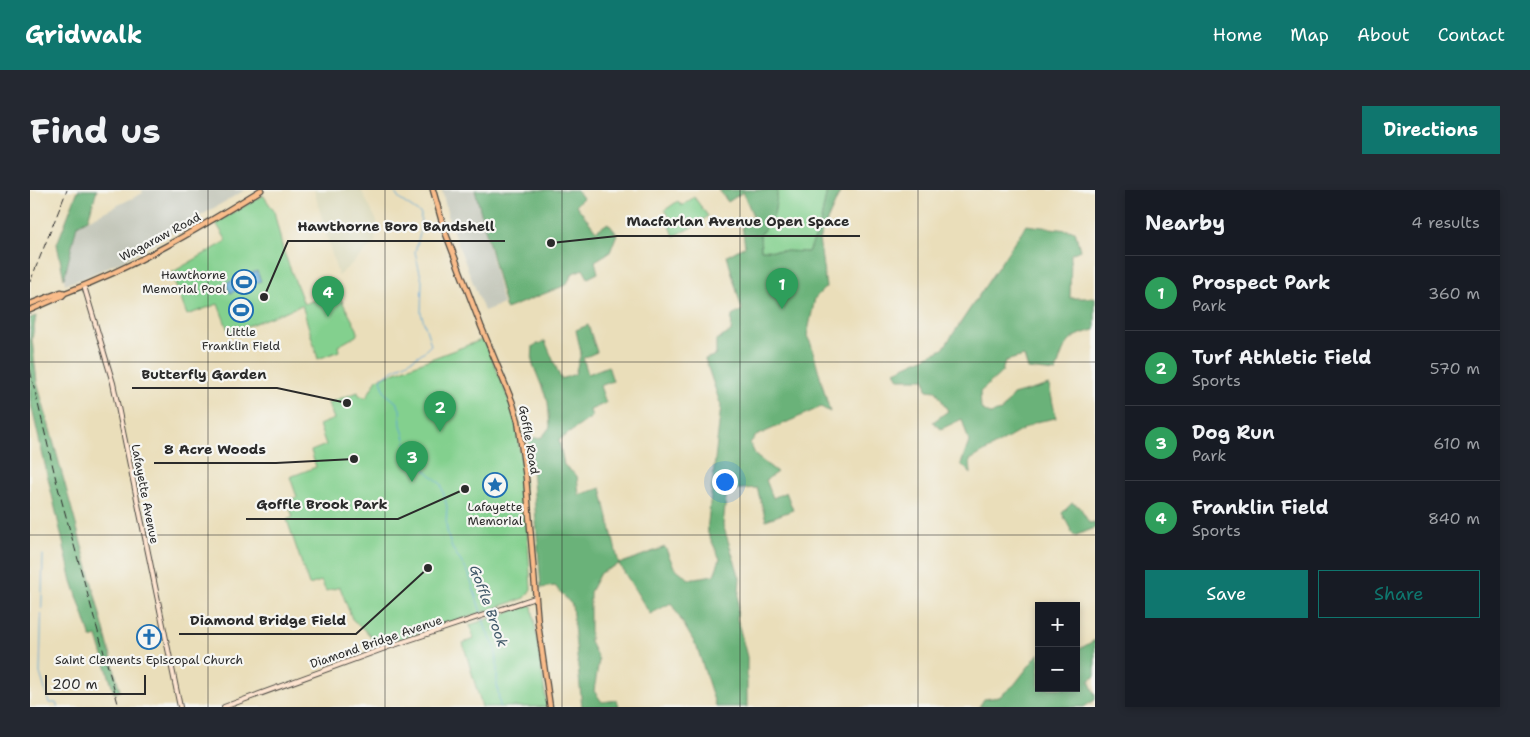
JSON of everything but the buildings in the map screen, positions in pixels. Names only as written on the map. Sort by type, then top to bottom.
[{"type":"main road","name":"Wagaraw Road","points":[[30,310],[134,263],[180,239],[261,190]]},
{"type":"main road","name":"Goffle Road","points":[[433,190],[444,229],[516,414],[525,473],[535,598],[550,707]]},
{"type":"main road","name":"Wagaraw Road","points":[[30,304],[61,292],[65,293]]},
{"type":"street","name":"Lafayette Avenue","points":[[84,286],[113,383],[180,707]]},
{"type":"street","name":"Diamond Bridge Avenue","points":[[224,707],[386,647],[535,598]]},
{"type":"shaded area","points":[[142,190],[245,190],[126,259],[65,284],[64,279],[77,225],[143,193]]},
{"type":"shaded area","points":[[314,190],[361,190],[377,221],[375,243],[338,276]]},
{"type":"shaded area","points":[[442,190],[475,190],[503,304],[484,311],[449,221]]},
{"type":"green space","points":[[78,190],[97,190],[88,219],[77,225],[64,279],[57,244]]},
{"type":"green space","points":[[475,190],[577,190],[583,198],[576,205],[596,231],[608,223],[617,234],[610,252],[595,261],[598,273],[588,278],[583,269],[573,273],[566,285],[506,309]]},
{"type":"green space","points":[[719,190],[778,190],[774,215],[760,235],[761,250],[808,252],[819,230],[827,190],[841,190],[819,239],[826,287],[815,298],[807,336],[811,344],[830,412],[821,407],[756,436],[750,443],[756,456],[777,472],[766,480],[773,498],[786,492],[793,510],[766,520],[757,488],[727,490],[723,525],[740,578],[737,618],[747,657],[747,707],[716,707],[697,647],[671,603],[650,614],[619,564],[665,547],[674,567],[689,579],[714,575],[720,559],[707,531],[721,406],[705,359],[716,355],[716,340],[731,332],[732,316],[742,310],[727,256],[745,246],[742,226],[753,216],[743,192],[728,202]]},
{"type":"green space","points":[[778,190],[827,190],[819,230],[808,252],[761,250],[760,235],[774,215]]},
{"type":"green space","points":[[263,195],[274,211],[283,250],[304,304],[337,292],[357,329],[358,333],[356,336],[338,346],[339,351],[318,359],[302,305],[229,333],[218,304],[187,315],[171,273],[227,241],[216,223]]},
{"type":"green space","points":[[694,197],[708,216],[695,226],[674,236],[669,223],[669,216],[665,210],[678,201],[682,206]]},
{"type":"green space","points":[[1026,225],[1075,231],[1080,250],[1071,254],[1070,298],[1095,298],[1095,330],[1085,332],[1072,339],[1061,355],[1056,372],[1028,369],[1024,356],[1005,361],[1002,372],[980,392],[981,409],[990,414],[1001,411],[1013,395],[1049,385],[1056,418],[1036,422],[970,460],[971,474],[961,464],[969,442],[962,419],[941,429],[933,422],[948,411],[936,391],[927,390],[925,379],[899,379],[895,371],[943,349]]},
{"type":"green space","points":[[36,316],[32,339],[37,382],[120,691],[114,693],[97,636],[91,638],[72,581],[30,400],[30,318]]},
{"type":"green space","points":[[588,325],[597,352],[583,358],[588,374],[608,366],[613,381],[600,386],[606,403],[590,410],[592,417],[559,440],[564,465],[577,476],[579,495],[601,488],[619,564],[600,573],[590,592],[590,642],[599,660],[594,691],[602,702],[617,700],[619,707],[582,707],[572,605],[555,586],[541,588],[528,439],[542,437],[550,427],[548,402],[532,362],[533,346],[545,341],[561,379],[575,374],[581,353],[576,330]]},
{"type":"green space","points":[[484,339],[516,422],[524,481],[531,589],[525,598],[375,648],[370,635],[352,619],[340,587],[326,591],[321,581],[309,585],[287,520],[293,517],[287,501],[297,497],[290,477],[316,467],[311,451],[326,445],[319,425],[334,419],[328,403],[358,392],[359,395],[366,398],[377,379]]},
{"type":"green space","points":[[1072,503],[1080,507],[1089,523],[1095,522],[1095,528],[1074,536],[1062,513]]},
{"type":"green space","points":[[529,605],[532,606],[547,707],[482,707],[463,643],[474,639],[470,625]]},
{"type":"green space","points":[[1095,640],[1095,676],[1089,681],[1095,695],[1095,700],[1084,707],[979,707],[984,699],[999,697],[1014,685],[1035,658],[1035,692],[1080,692],[1080,649]]},
{"type":"water","name":"Hawthorne Memorial Pool","points":[[257,271],[261,281],[230,293],[226,283]]},
{"type":"waterway","name":"Goffle Brook","points":[[393,190],[399,199],[421,214],[420,233],[415,252],[422,281],[421,313],[431,345],[419,355],[381,379],[385,393],[396,402],[400,409],[401,425],[406,442],[423,468],[441,484],[447,507],[446,524],[448,536],[452,548],[469,574],[487,632],[495,647],[500,707]]},
{"type":"waterway","points":[[43,555],[40,673],[49,703],[56,703],[58,707]]},
{"type":"railway","points":[[30,282],[67,190]]},
{"type":"railway","points":[[30,370],[57,484],[119,707]]},
{"type":"place","name":"Macfarlan Avenue Open Space","points":[[551,243]]},
{"type":"place","name":"Hawthorne Memorial Pool","points":[[244,282]]},
{"type":"place","name":"Hawthorne Boro Bandshell","points":[[264,297]]},
{"type":"place","name":"Prospect Park","points":[[782,309]]},
{"type":"place","name":"Little Franklin Field","points":[[241,310]]},
{"type":"place","name":"Franklin Field","points":[[328,317]]},
{"type":"place","name":"Butterfly Garden","points":[[347,403]]},
{"type":"place","name":"Turf Athletic Field","points":[[440,432]]},
{"type":"place","name":"8 Acre Woods","points":[[354,459]]},
{"type":"place","name":"Dog Run","points":[[412,482]]},
{"type":"place","name":"Lafayette Memorial","points":[[495,485]]},
{"type":"place","name":"Goffle Brook Park","points":[[465,489]]},
{"type":"place","name":"Diamond Bridge Field","points":[[428,568]]},
{"type":"place","name":"Saint Clements Episcopal Church","points":[[149,637]]}]
